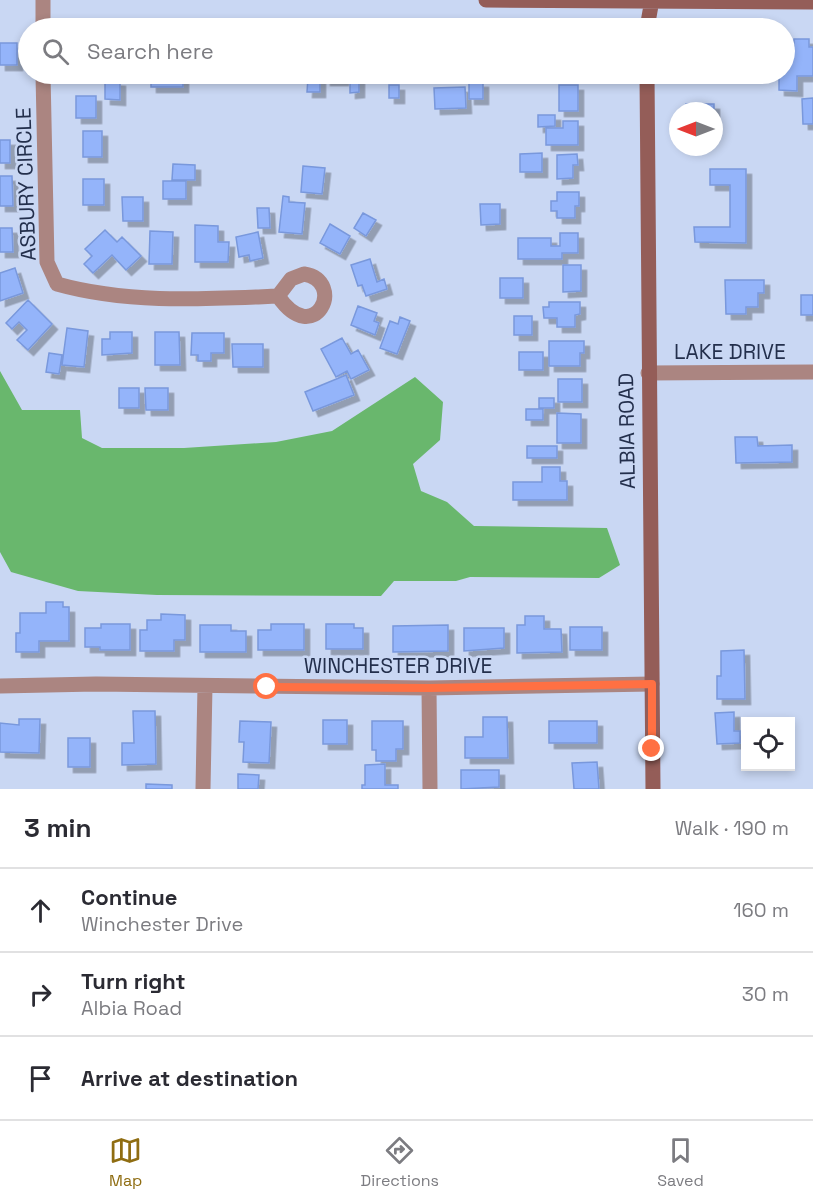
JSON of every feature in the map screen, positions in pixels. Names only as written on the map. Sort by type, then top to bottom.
[{"type":"street","points":[[43,0],[43,18]]},
{"type":"street","points":[[486,0],[813,2]]},
{"type":"street","points":[[649,18],[652,1]]},
{"type":"street","name":"ASBURY CIRCLE","points":[[44,84],[47,262],[57,284],[86,292],[120,296],[279,296]]},
{"type":"street","name":"ALBIA ROAD","points":[[647,84],[653,789]]},
{"type":"street","name":"LAKE DRIVE","points":[[648,373],[813,372]]},
{"type":"street","name":"WINCHESTER DRIVE","points":[[0,686],[429,688],[652,684]]},
{"type":"street","points":[[203,789],[205,687]]},
{"type":"street","points":[[429,688],[430,789]]},
{"type":"green space","points":[[0,371],[22,410],[80,410],[82,438],[102,448],[184,448],[276,442],[332,431],[415,377],[443,402],[440,440],[413,464],[421,491],[447,502],[474,526],[607,528],[620,565],[599,578],[470,577],[456,581],[394,581],[381,596],[157,595],[78,591],[11,572],[0,552]]},
{"type":"building","points":[[795,39],[809,39],[809,47],[813,47],[813,76],[797,76],[797,91],[779,90],[779,84],[795,84]]},
{"type":"building","points":[[0,43],[17,43],[17,65],[0,65]]},
{"type":"building","points":[[105,84],[120,84],[120,100],[105,99]]},
{"type":"building","points":[[151,84],[183,84],[183,87],[151,87]]},
{"type":"building","points":[[308,84],[320,84],[320,92],[307,92]]},
{"type":"building","points":[[350,84],[359,84],[359,92],[350,93]]},
{"type":"building","points":[[469,84],[483,84],[483,99],[469,99]]},
{"type":"building","points":[[389,85],[399,85],[399,98],[389,98]]},
{"type":"building","points":[[559,85],[578,85],[578,111],[559,111]]},
{"type":"building","points":[[465,87],[466,108],[435,109],[434,88]]},
{"type":"building","points":[[76,96],[96,96],[96,118],[76,118]]},
{"type":"building","points":[[813,98],[813,124],[803,124],[802,99]]},
{"type":"building","points":[[538,115],[555,115],[555,126],[538,127]]},
{"type":"building","points":[[563,121],[578,121],[578,145],[546,145],[546,128],[563,128]]},
{"type":"building","points":[[83,131],[102,131],[102,157],[83,157]]},
{"type":"building","points":[[0,140],[10,140],[10,163],[0,163]]},
{"type":"building","points":[[542,153],[542,172],[520,172],[520,154]]},
{"type":"building","points":[[577,154],[578,165],[573,165],[573,178],[557,179],[557,155]]},
{"type":"building","points":[[173,164],[195,165],[195,180],[172,180]]},
{"type":"building","points":[[303,166],[325,168],[322,194],[301,192]]},
{"type":"building","points":[[710,169],[746,169],[746,243],[695,242],[694,227],[730,227],[730,185],[710,185]]},
{"type":"building","points":[[0,176],[12,176],[13,206],[0,206]]},
{"type":"building","points":[[83,179],[104,179],[104,205],[83,205]]},
{"type":"building","points":[[163,181],[186,181],[186,199],[163,199]]},
{"type":"building","points":[[557,192],[579,192],[579,206],[575,206],[575,218],[557,218],[557,211],[551,211],[551,201],[557,201]]},
{"type":"building","points":[[283,196],[289,197],[289,202],[305,203],[302,234],[279,232]]},
{"type":"building","points":[[122,197],[143,197],[143,221],[123,221]]},
{"type":"building","points":[[480,204],[500,204],[500,224],[481,225]]},
{"type":"building","points":[[257,208],[269,208],[270,228],[258,228]]},
{"type":"building","points":[[363,213],[376,220],[366,236],[354,228]]},
{"type":"building","points":[[330,224],[350,236],[340,254],[320,243]]},
{"type":"building","points":[[195,225],[218,226],[218,242],[229,242],[228,262],[195,262]]},
{"type":"building","points":[[0,228],[12,228],[13,252],[0,252]]},
{"type":"building","points":[[105,230],[117,242],[122,237],[141,256],[126,270],[112,255],[93,273],[84,264],[92,256],[85,249]]},
{"type":"building","points":[[150,231],[173,232],[172,264],[149,264]]},
{"type":"building","points":[[258,232],[263,258],[250,261],[249,255],[239,257],[236,237]]},
{"type":"building","points":[[560,233],[578,233],[578,253],[562,253],[562,259],[518,259],[518,238],[551,238],[551,246],[560,246]]},
{"type":"building","points":[[370,259],[377,282],[384,279],[387,289],[366,296],[362,285],[358,286],[351,265]]},
{"type":"building","points":[[563,265],[581,265],[581,291],[563,292]]},
{"type":"building","points":[[15,268],[23,293],[0,301],[0,273]]},
{"type":"building","points":[[500,278],[523,278],[523,298],[500,298]]},
{"type":"building","points":[[725,280],[764,280],[764,293],[758,293],[758,307],[746,307],[746,314],[726,314]]},
{"type":"building","points":[[801,295],[813,295],[813,315],[801,315]]},
{"type":"building","points":[[28,300],[52,324],[28,350],[17,340],[27,330],[19,322],[12,329],[6,323]]},
{"type":"building","points":[[549,302],[580,302],[580,314],[575,315],[575,327],[557,327],[557,318],[544,318],[543,307],[549,307]]},
{"type":"building","points":[[358,306],[377,313],[374,321],[379,323],[375,335],[351,325]]},
{"type":"building","points":[[514,316],[532,316],[532,335],[514,335]]},
{"type":"building","points":[[400,317],[410,321],[397,354],[380,348],[390,321],[398,324]]},
{"type":"building","points":[[67,328],[88,331],[84,367],[62,365]]},
{"type":"building","points":[[110,332],[132,332],[132,353],[102,355],[102,339],[110,339]]},
{"type":"building","points":[[155,332],[179,332],[180,365],[155,365]]},
{"type":"building","points":[[192,333],[224,333],[224,353],[211,353],[211,361],[198,361],[198,355],[191,355]]},
{"type":"building","points":[[342,338],[351,354],[358,350],[369,370],[351,379],[347,371],[336,377],[321,349]]},
{"type":"building","points":[[549,341],[584,341],[584,353],[580,353],[580,366],[549,366]]},
{"type":"building","points":[[232,344],[263,344],[263,367],[233,367]]},
{"type":"building","points":[[519,352],[543,352],[543,370],[519,370]]},
{"type":"building","points":[[49,353],[62,355],[59,374],[46,372]]},
{"type":"building","points":[[346,375],[354,395],[313,411],[305,392]]},
{"type":"building","points":[[558,379],[582,379],[582,402],[558,402]]},
{"type":"building","points":[[119,388],[139,388],[139,408],[119,408]]},
{"type":"building","points":[[145,388],[168,388],[168,410],[146,410]]},
{"type":"building","points":[[539,398],[554,398],[554,408],[539,408]]},
{"type":"building","points":[[526,409],[543,409],[543,420],[526,420]]},
{"type":"building","points":[[557,413],[581,414],[581,443],[557,443]]},
{"type":"building","points":[[735,437],[757,437],[758,446],[792,445],[792,462],[736,463]]},
{"type":"building","points":[[527,446],[557,446],[557,458],[527,458]]},
{"type":"building","points":[[542,467],[560,467],[560,481],[567,481],[567,500],[513,500],[513,482],[542,482]]},
{"type":"building","points":[[46,602],[63,602],[63,607],[69,607],[69,641],[39,641],[39,652],[16,652],[16,633],[20,633],[20,613],[46,613]]},
{"type":"building","points":[[161,614],[185,615],[185,640],[174,640],[174,651],[140,651],[140,630],[147,630],[147,620],[161,620]]},
{"type":"building","points":[[525,616],[544,616],[544,629],[561,629],[562,652],[517,653],[517,625],[525,625]]},
{"type":"building","points":[[101,624],[130,624],[130,650],[100,650],[100,647],[85,647],[85,628],[101,628]]},
{"type":"building","points":[[271,624],[304,624],[304,650],[258,650],[258,630],[271,630]]},
{"type":"building","points":[[326,624],[354,624],[354,628],[363,628],[363,649],[326,649]]},
{"type":"building","points":[[200,625],[231,625],[231,631],[246,631],[246,652],[200,652]]},
{"type":"building","points":[[448,625],[448,651],[393,652],[393,626]]},
{"type":"building","points":[[570,627],[602,627],[602,650],[570,650]]},
{"type":"building","points":[[464,628],[504,628],[504,648],[464,651]]},
{"type":"building","points":[[744,650],[745,699],[717,699],[717,676],[721,676],[721,651]]},
{"type":"building","points":[[133,711],[155,711],[156,764],[122,765],[122,743],[134,743]]},
{"type":"building","points":[[734,712],[734,731],[740,731],[740,743],[717,744],[715,713]]},
{"type":"building","points":[[483,717],[507,717],[508,758],[465,758],[465,737],[483,737]]},
{"type":"building","points":[[19,719],[40,719],[39,753],[0,752],[0,723],[19,725]]},
{"type":"building","points":[[323,720],[347,720],[347,744],[323,744]]},
{"type":"building","points":[[240,721],[271,722],[269,763],[243,762],[244,742],[239,742]]},
{"type":"building","points":[[372,721],[403,721],[403,749],[396,749],[396,761],[376,761],[376,750],[372,750]]},
{"type":"building","points":[[549,721],[597,721],[597,743],[549,743]]},
{"type":"building","points":[[68,738],[90,738],[90,767],[68,767]]},
{"type":"building","points":[[597,762],[599,789],[574,789],[572,763]]},
{"type":"building","points":[[385,764],[385,785],[398,785],[398,789],[362,789],[362,785],[365,785],[365,765]]},
{"type":"building","points":[[461,770],[499,770],[499,787],[461,789]]},
{"type":"building","points":[[238,774],[259,775],[258,789],[238,789]]},
{"type":"building","points":[[146,784],[172,785],[172,789],[146,789]]},
{"type":"route","points":[[267,687],[429,688],[652,684],[652,749]]}]
